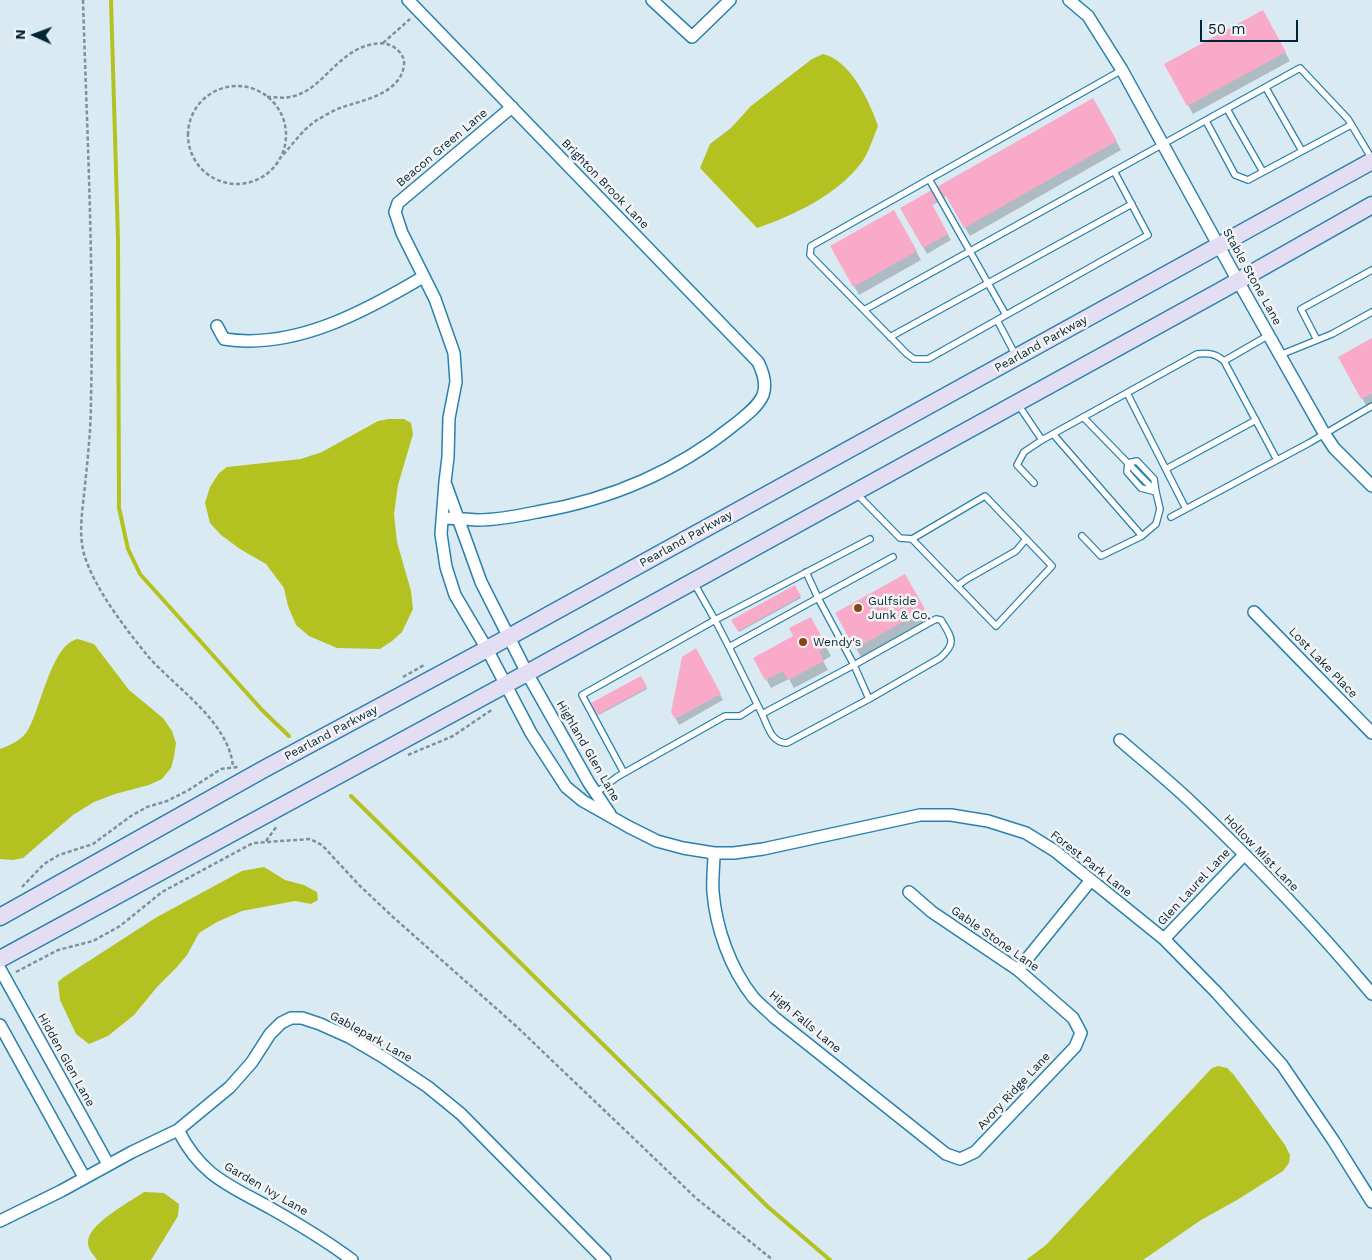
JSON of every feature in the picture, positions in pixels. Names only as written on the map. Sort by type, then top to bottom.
[{"type":"main road","name":"Pearland Parkway","points":[[0,917],[264,769],[487,649],[1372,160]]},
{"type":"main road","points":[[0,959],[432,723],[508,691],[527,673],[1238,281],[1372,205]]},
{"type":"street","name":"Brighton Brook Lane","points":[[408,0],[758,362],[764,375],[763,395],[751,412],[691,456],[637,484],[575,505],[477,520],[459,518]]},
{"type":"street","points":[[652,0],[692,37],[730,0]]},
{"type":"street","name":"Stable Stone Lane","points":[[1069,0],[1088,16],[1122,70],[1324,433],[1334,448],[1372,486]]},
{"type":"street","name":"Beacon Green Lane","points":[[395,212],[398,203],[512,107]]},
{"type":"street","name":"Highland Glen Lane","points":[[395,212],[402,233],[435,299],[454,353],[456,382],[449,418],[448,457],[444,482],[442,518],[446,566],[456,594],[508,691],[531,733],[566,787],[583,801],[610,816]]},
{"type":"street","points":[[217,326],[224,339],[241,342],[264,341],[294,335],[366,309],[423,277]]},
{"type":"street","name":"Highland Glen Lane","points":[[444,482],[459,518],[469,552],[481,582],[508,637],[610,816]]},
{"type":"street","points":[[442,518],[459,518]]},
{"type":"street","name":"Lost Lake Place","points":[[1254,612],[1372,733]]},
{"type":"street","name":"Hollow Mist Lane","points":[[1120,740],[1190,801],[1244,855],[1318,932],[1372,994]]},
{"type":"street","name":"Forest Park Lane","points":[[610,816],[657,841],[714,853],[734,853],[763,849],[920,815],[951,815],[988,821],[1026,833],[1055,851],[1164,939],[1244,1022],[1282,1066],[1333,1140],[1372,1202]]},
{"type":"street","name":"High Falls Lane","points":[[714,853],[713,892],[719,927],[729,956],[753,997],[776,1018],[946,1154],[960,1160]]},
{"type":"street","name":"Glen Laurel Lane","points":[[1164,939],[1244,855]]},
{"type":"street","points":[[1018,970],[1092,880]]},
{"type":"street","name":"Gable Stone Lane","points":[[909,892],[932,912],[1018,970],[1073,1018],[1081,1034]]},
{"type":"street","name":"Hidden Glen Lane","points":[[2,974],[108,1164]]},
{"type":"street","name":"Gablepark Lane","points":[[0,1221],[61,1191],[108,1164],[178,1130],[230,1088],[252,1062],[270,1034],[281,1023],[291,1018],[302,1018],[349,1037],[383,1056],[442,1098],[461,1114],[605,1260]]},
{"type":"street","points":[[0,1025],[84,1178]]},
{"type":"street","name":"Avory Ridge Lane","points":[[960,1160],[975,1152],[1075,1047],[1081,1034]]},
{"type":"street","name":"Garden Ivy Lane","points":[[178,1130],[187,1148],[199,1163],[216,1178],[324,1239],[352,1260]]},
{"type":"lane","points":[[864,310],[1300,68],[1351,125],[1372,160]]},
{"type":"lane","points":[[1114,171],[1148,235],[928,359],[914,359],[890,337],[810,254],[811,246],[1122,70]]},
{"type":"lane","points":[[1266,88],[1302,151]]},
{"type":"lane","points":[[1227,109],[1263,172]]},
{"type":"lane","points":[[1206,121],[1235,175],[1248,180],[1351,125]]},
{"type":"lane","points":[[930,179],[1006,315]]},
{"type":"lane","points":[[890,337],[1132,204]]},
{"type":"lane","points":[[1317,340],[1301,309],[1372,270]]},
{"type":"lane","points":[[1280,355],[1317,340],[1372,312]]},
{"type":"lane","points":[[997,320],[1017,357]]},
{"type":"lane","points":[[1224,361],[1268,335]]},
{"type":"lane","points":[[1034,483],[1017,465],[1024,452],[1042,440],[1197,354],[1209,353],[1218,356],[1224,361],[1277,460]]},
{"type":"lane","points":[[1126,393],[1186,509]]},
{"type":"lane","points":[[1017,403],[1042,440]]},
{"type":"lane","points":[[1171,516],[1277,460],[1372,406]]},
{"type":"lane","points":[[1082,536],[1101,556],[1142,536],[1156,524],[1160,509],[1156,492],[1083,418]]},
{"type":"lane","points":[[1166,470],[1256,420]]},
{"type":"lane","points":[[1053,434],[1142,536]]},
{"type":"lane","points":[[855,492],[900,538],[912,539],[985,496],[1052,566],[996,626],[912,539]]},
{"type":"lane","points":[[624,773],[582,695],[715,620],[870,539]]},
{"type":"lane","points":[[958,586],[966,579],[1016,551],[1026,539]]},
{"type":"lane","points":[[729,647],[893,557]]},
{"type":"lane","points":[[806,572],[869,698]]},
{"type":"lane","points":[[693,581],[729,647],[774,739],[782,743],[787,743],[940,658],[950,650],[952,640],[949,632],[941,620],[936,619],[762,714]]},
{"type":"lane","points":[[596,794],[624,773],[725,716],[740,716],[757,705]]},
{"type":"path","points":[[83,0],[92,346],[91,428],[82,515],[83,552],[88,567],[106,599],[148,655],[210,719],[226,742],[232,756],[233,767]]},
{"type":"path","points":[[383,43],[395,48],[403,57],[403,69],[396,82],[377,96],[342,107],[314,122],[271,169],[258,178],[232,183],[214,178],[202,169],[194,156],[189,141],[189,122],[194,109],[212,92],[234,86],[251,89],[268,96],[285,98],[300,94],[313,86],[351,53],[363,47],[383,43],[419,11]]},
{"type":"path","points":[[268,96],[277,106],[284,121],[285,137],[282,156]]},
{"type":"path","points":[[405,757],[453,736],[508,691]]},
{"type":"path","points":[[266,841],[275,827],[283,823]]},
{"type":"path","points":[[2,974],[58,950],[93,941],[120,926],[162,892],[253,843],[310,839],[322,845],[359,885],[516,1026],[698,1199],[773,1260]]},
{"type":"shaded area","points":[[823,54],[842,64],[858,83],[870,105],[878,126],[862,162],[852,174],[828,194],[800,210],[757,228],[700,168],[710,144],[731,128],[751,106],[812,59]]},
{"type":"shaded area","points":[[404,419],[411,423],[413,434],[398,485],[394,514],[397,542],[411,591],[413,609],[402,632],[380,649],[337,648],[309,636],[296,625],[288,606],[284,588],[266,564],[221,535],[210,523],[205,503],[210,487],[219,473],[227,467],[301,459],[322,452],[378,421]]},
{"type":"shaded area","points":[[78,639],[94,644],[129,690],[163,718],[172,731],[176,743],[171,768],[162,779],[149,785],[94,802],[73,815],[23,858],[13,860],[0,859],[0,749],[16,742],[26,734],[54,664],[69,643]]},
{"type":"shaded area","points":[[264,867],[285,880],[304,885],[317,892],[318,900],[311,904],[295,901],[242,911],[217,922],[199,933],[187,955],[177,967],[157,987],[134,1015],[108,1036],[89,1044],[76,1034],[60,1000],[58,982],[157,917],[242,871]]},
{"type":"shaded area","points":[[1218,1066],[1227,1068],[1234,1075],[1285,1145],[1290,1155],[1289,1163],[1283,1171],[1201,1220],[1143,1260],[1026,1260],[1046,1245],[1212,1068]]},
{"type":"shaded area","points":[[144,1192],[164,1193],[179,1204],[178,1216],[151,1260],[97,1260],[88,1246],[94,1228],[110,1214]]},
{"type":"building","points":[[1263,10],[1286,52],[1187,106],[1164,64]]},
{"type":"building","points":[[1093,98],[1117,141],[964,228],[946,196],[932,204],[948,234],[923,248],[900,208]]},
{"type":"building","points":[[894,210],[917,251],[853,287],[830,246]]},
{"type":"building","points":[[1372,338],[1372,393],[1361,399],[1338,357]]},
{"type":"building","points":[[905,574],[925,609],[855,649],[835,613]]},
{"type":"building","points":[[795,585],[801,596],[738,631],[731,620]]},
{"type":"building","points":[[811,617],[827,647],[819,651],[824,661],[788,680],[783,671],[765,680],[753,658],[793,636],[789,628]]},
{"type":"building","points":[[696,648],[721,694],[675,719],[671,712],[682,657]]},
{"type":"building","points":[[641,676],[647,687],[597,715],[591,703]]},
{"type":"waterway","points":[[111,0],[118,239],[119,508],[128,549],[140,574],[262,710],[289,736]]},
{"type":"waterway","points":[[351,796],[768,1207],[830,1260]]},
{"type":"place","name":"Gulfside Junk & Co.","points":[[858,608]]},
{"type":"place","name":"Wendy's","points":[[803,642]]}]
